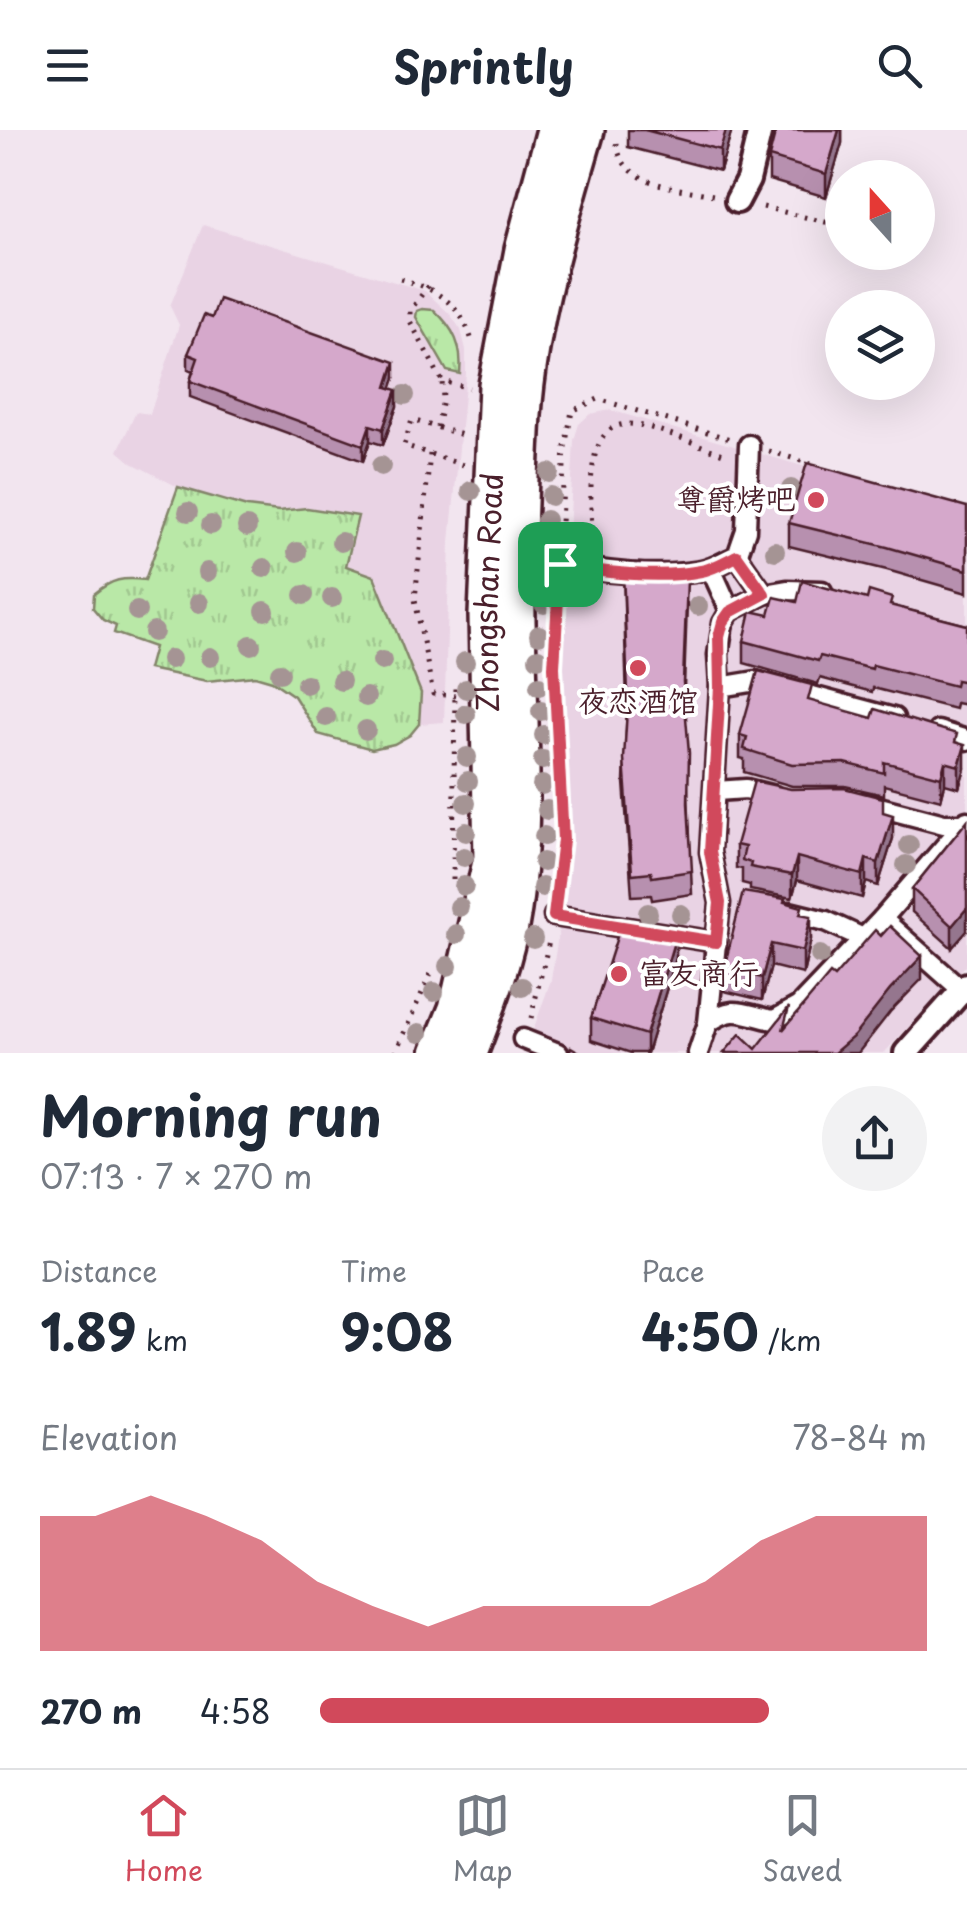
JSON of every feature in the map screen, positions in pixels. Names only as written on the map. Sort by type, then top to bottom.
[{"type":"main road","name":"Zhongshan Road","points":[[438,1053],[457,1009],[492,858],[487,615],[497,385],[523,250],[555,130]]},
{"type":"main road","name":"Zhongshan Road","points":[[469,1053],[496,979],[513,912],[521,786],[517,616],[522,428],[533,345],[551,257],[586,130]]},
{"type":"street","points":[[737,201],[748,180],[760,130]]},
{"type":"street","points":[[560,564],[672,573],[711,569],[737,556],[746,530],[747,453]]},
{"type":"street","points":[[737,556],[764,594]]},
{"type":"street","points":[[711,569],[730,612]]},
{"type":"street","points":[[698,1053],[708,1023],[716,942],[729,902],[710,852],[716,792],[719,637],[723,622],[730,612],[764,594],[786,590],[840,593]]},
{"type":"street","points":[[720,687],[756,681],[780,686],[967,740]]},
{"type":"street","points":[[716,792],[746,789],[791,799]]},
{"type":"street","points":[[845,798],[944,824],[966,822]]},
{"type":"street","points":[[708,1023],[725,1011],[774,1020],[788,1014],[882,919],[966,822]]},
{"type":"street","points":[[773,908],[826,921],[863,938]]},
{"type":"street","points":[[554,916],[716,942]]},
{"type":"street","points":[[882,919],[965,987],[906,1053]]},
{"type":"street","points":[[523,1038],[558,1053]]},
{"type":"path","points":[[400,279],[428,286],[449,301],[466,321],[472,341]]},
{"type":"path","points":[[428,286],[410,310],[410,322],[442,381],[443,400],[437,427]]},
{"type":"path","points":[[470,404],[472,374]]},
{"type":"path","points":[[442,381],[471,388]]},
{"type":"path","points":[[523,1038],[544,974],[563,840],[554,667],[565,447],[572,411],[598,399],[747,453]]},
{"type":"path","points":[[469,436],[412,420],[404,445],[466,466],[469,436],[470,420]]},
{"type":"path","points":[[593,569],[593,454],[600,438],[614,428],[638,425],[824,468]]},
{"type":"path","points":[[430,454],[415,598],[433,694],[454,696]]},
{"type":"path","points":[[451,891],[455,860],[454,680]]},
{"type":"path","points":[[395,1053],[433,968]]},
{"type":"shaded area","points":[[203,225],[425,291],[461,330],[466,374],[450,542],[444,722],[419,724],[421,693],[307,508],[279,511],[222,503],[178,487],[132,463],[118,451],[136,412],[150,414],[179,325],[170,306]]},
{"type":"shaded area","points":[[610,410],[967,514],[967,964],[884,1053],[525,1053],[551,980],[567,880],[570,803],[562,668],[574,440],[579,424],[590,414]]},
{"type":"green space","points":[[422,309],[434,310],[452,331],[460,355],[460,374],[447,371],[416,317]]},
{"type":"green space","points":[[178,487],[247,507],[279,511],[307,508],[358,516],[346,566],[374,576],[421,693],[419,724],[410,735],[372,749],[318,734],[294,696],[272,681],[255,676],[207,681],[148,669],[154,647],[114,633],[116,626],[103,620],[93,608],[94,594],[118,580],[145,580]]},
{"type":"building","points":[[645,130],[726,130],[720,150]]},
{"type":"building","points":[[776,130],[839,130],[830,160],[825,160],[825,174],[769,157]]},
{"type":"building","points":[[219,299],[395,362],[387,387],[397,390],[383,429],[370,425],[363,445],[190,381],[198,358],[188,354],[204,315],[212,318]]},
{"type":"building","points":[[807,463],[967,507],[967,570],[789,523]]},
{"type":"building","points":[[636,563],[663,564],[663,580],[687,580],[683,682],[692,871],[652,877],[651,872],[632,874],[624,759],[628,693],[623,571],[635,571]]},
{"type":"building","points":[[802,581],[867,599],[869,591],[892,598],[890,605],[967,625],[967,682],[956,680],[955,686],[873,665],[872,669],[820,656],[818,661],[744,641],[751,611],[769,615],[774,597],[797,602]]},
{"type":"building","points":[[758,671],[812,685],[808,700],[872,718],[875,709],[957,734],[955,742],[965,745],[959,766],[945,762],[941,777],[884,762],[884,773],[845,763],[792,764],[744,749],[747,737],[740,735]]},
{"type":"building","points":[[754,781],[791,789],[844,788],[883,798],[883,812],[893,815],[878,863],[866,859],[862,875],[797,857],[792,875],[750,867],[751,863],[742,860],[745,847],[736,845]]},
{"type":"building","points":[[967,821],[967,908],[952,926],[912,889]]},
{"type":"building","points":[[743,892],[785,899],[784,902],[802,907],[800,914],[811,916],[803,951],[771,944],[762,978],[724,968]]},
{"type":"building","points":[[623,918],[676,935],[646,1035],[591,1018]]},
{"type":"building","points":[[890,926],[922,956],[854,1036],[834,1053],[724,1053],[740,1034],[756,1049],[789,1007],[783,1030],[830,974],[834,977],[875,930],[881,936]]},
{"type":"place","name":"尊爵烤吧","points":[[816,500]]},
{"type":"place","name":"夜恋酒馆","points":[[638,668]]},
{"type":"place","name":"富友商行","points":[[619,974]]},
{"type":"route","points":[[737,556],[764,594],[730,612],[719,637],[716,792],[710,852],[720,903],[716,942],[554,916],[563,840],[554,667],[560,564],[620,572],[687,573],[711,569],[737,556]]}]
